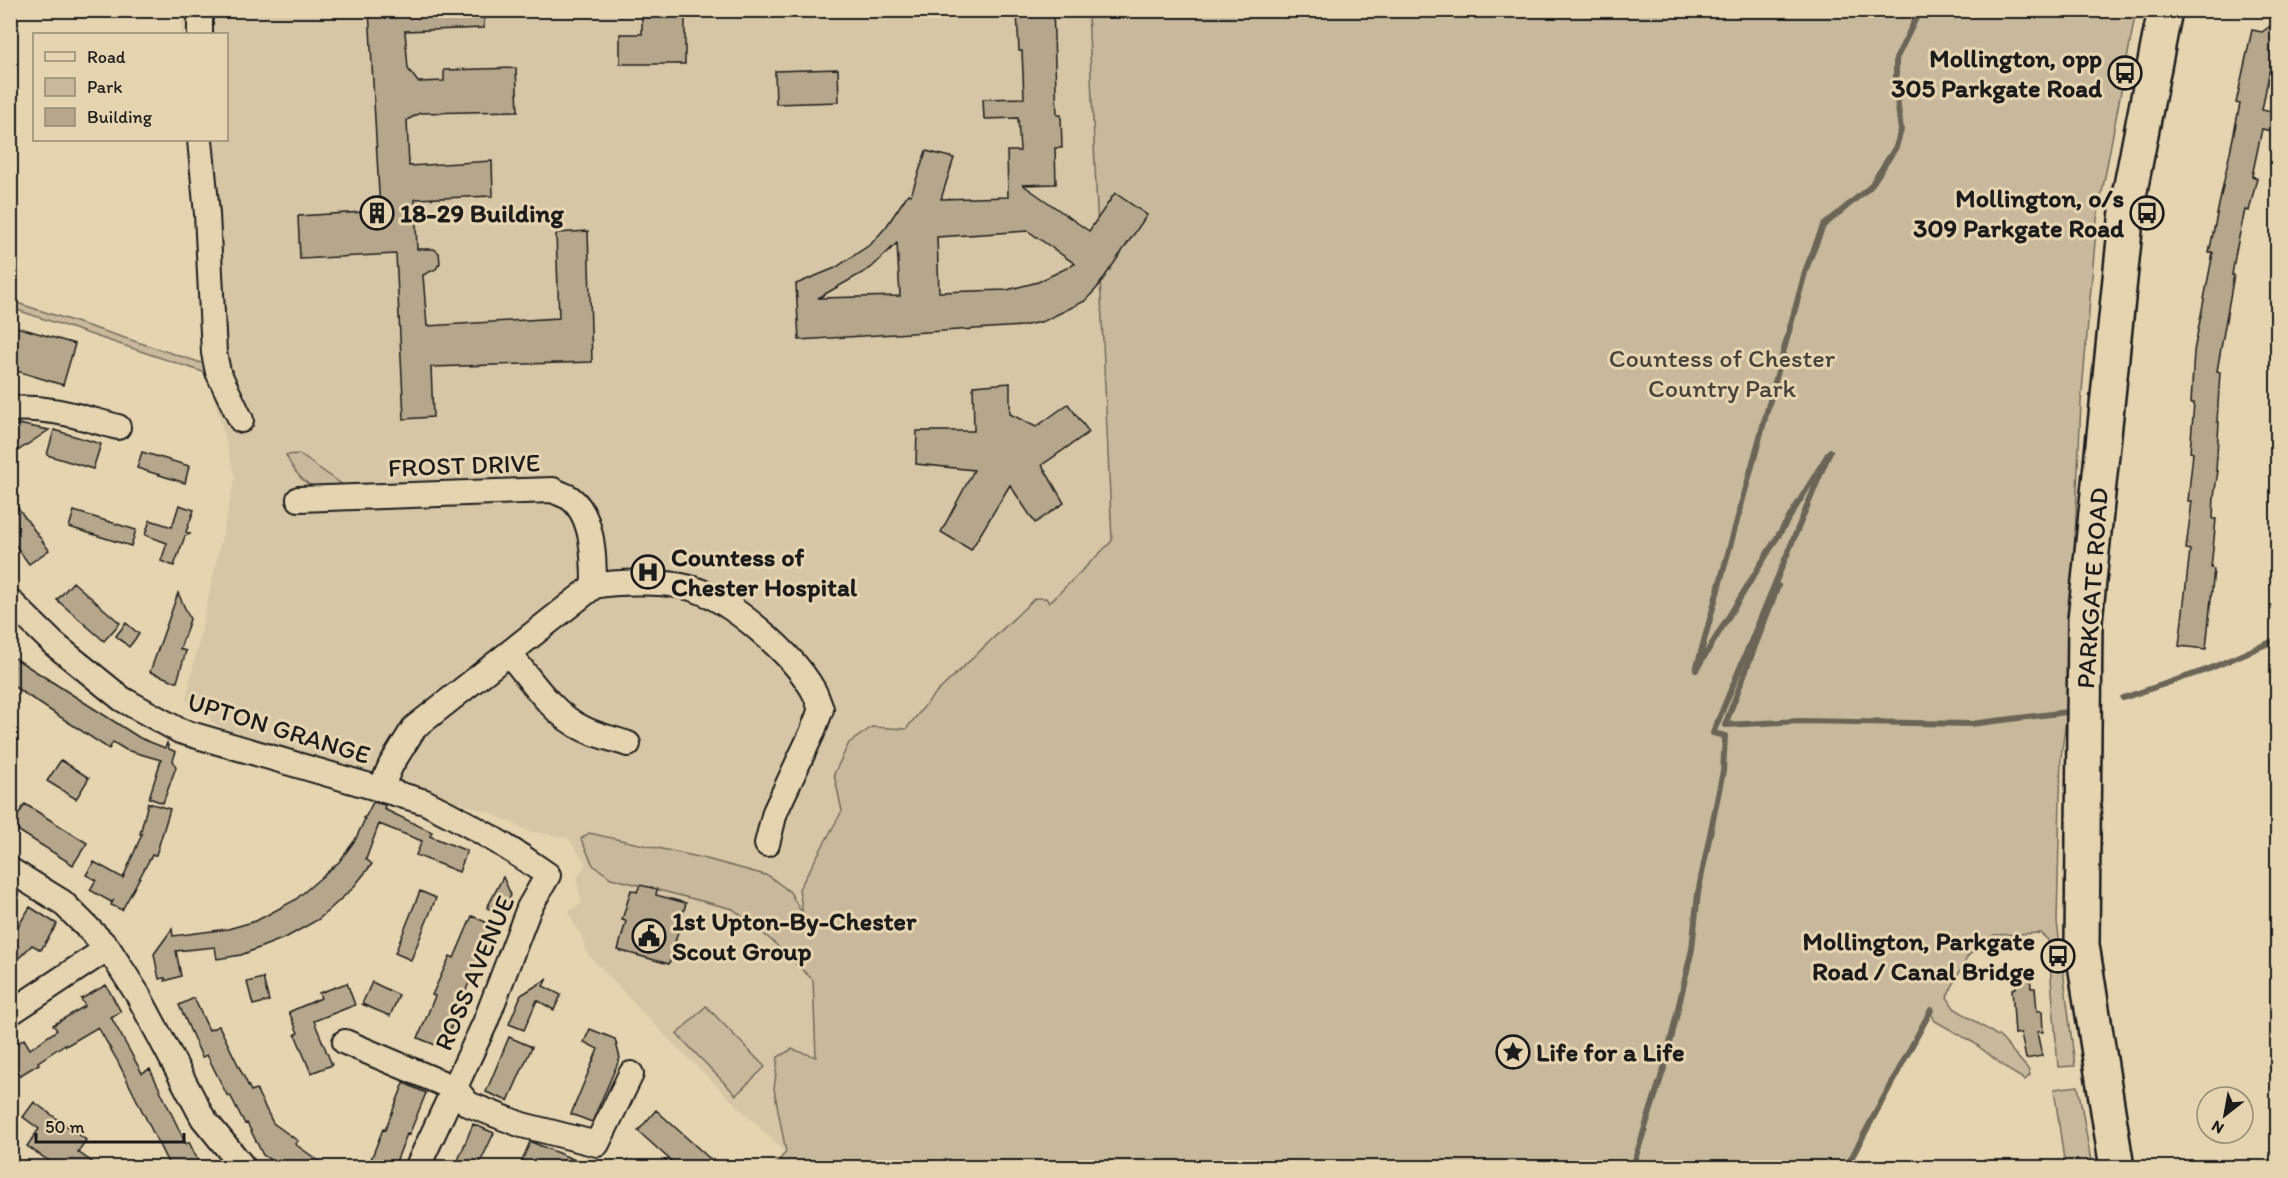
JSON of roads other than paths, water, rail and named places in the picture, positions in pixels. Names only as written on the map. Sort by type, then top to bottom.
[{"type":"main road","name":"PARKGATE ROAD","points":[[2116,1167],[2082,945],[2085,620],[2128,201],[2165,10]]},
{"type":"street","points":[[200,10],[200,33]]},
{"type":"street","points":[[200,141],[207,214],[214,353],[218,372],[241,420]]},
{"type":"street","points":[[10,409],[34,408],[77,415],[118,428]]},
{"type":"street","name":"FROST DRIVE","points":[[299,499],[553,490],[570,499],[583,514],[594,551],[594,586]]},
{"type":"street","points":[[381,788],[391,765],[414,728],[594,586],[610,583],[658,584],[694,589],[725,604],[761,632],[794,663],[813,689],[821,709],[775,812],[767,844]]},
{"type":"street","name":"UPTON GRANGE","points":[[10,602],[54,644],[122,699],[180,731],[425,802],[458,818],[509,848],[549,875],[547,879]]},
{"type":"street","points":[[509,653],[547,699],[565,716],[583,729],[628,744]]},
{"type":"street","points":[[10,870],[62,902],[108,948],[138,995],[202,1118],[244,1167]]},
{"type":"street","name":"ROSS AVENUE","points":[[417,1167],[456,1089],[495,999],[529,908],[547,879]]},
{"type":"street","points":[[10,1013],[108,948]]},
{"type":"street","name":"ROSS AVENUE","points":[[345,1042],[456,1089],[468,1104],[522,1125],[597,1144],[631,1074]]},
{"type":"waterway","points":[[1634,1168],[1665,1065],[1692,949],[1698,893],[1723,771],[1725,736],[1713,733],[1830,451],[1696,670],[1806,269],[1823,226],[1870,187],[1896,147],[1901,130],[1896,92],[1896,59],[1920,10]]},
{"type":"waterway","points":[[1778,586],[1725,725],[1799,721],[1971,724],[2067,712]]},
{"type":"waterway","points":[[2123,698],[2209,669],[2278,639]]},
{"type":"waterway","points":[[1846,1168],[1931,1010]]},
{"type":"place","name":"Mollington, opp 305 Parkgate Road","points":[[2125,73]]},
{"type":"place","name":"18-29 Building","points":[[377,213]]},
{"type":"place","name":"Mollington, o/s 309 Parkgate Road","points":[[2147,213]]},
{"type":"place","name":"Countess of Chester Hospital","points":[[648,572]]},
{"type":"place","name":"1st Upton-By-Chester Scout Group","points":[[649,936]]},
{"type":"place","name":"Mollington, Parkgate Road / Canal Bridge","points":[[2058,956]]},
{"type":"place","name":"Life for a Life","points":[[1513,1052]]},
{"type":"park label","name":"Countess of Chester Country Park","points":[[1722,373]]}]
